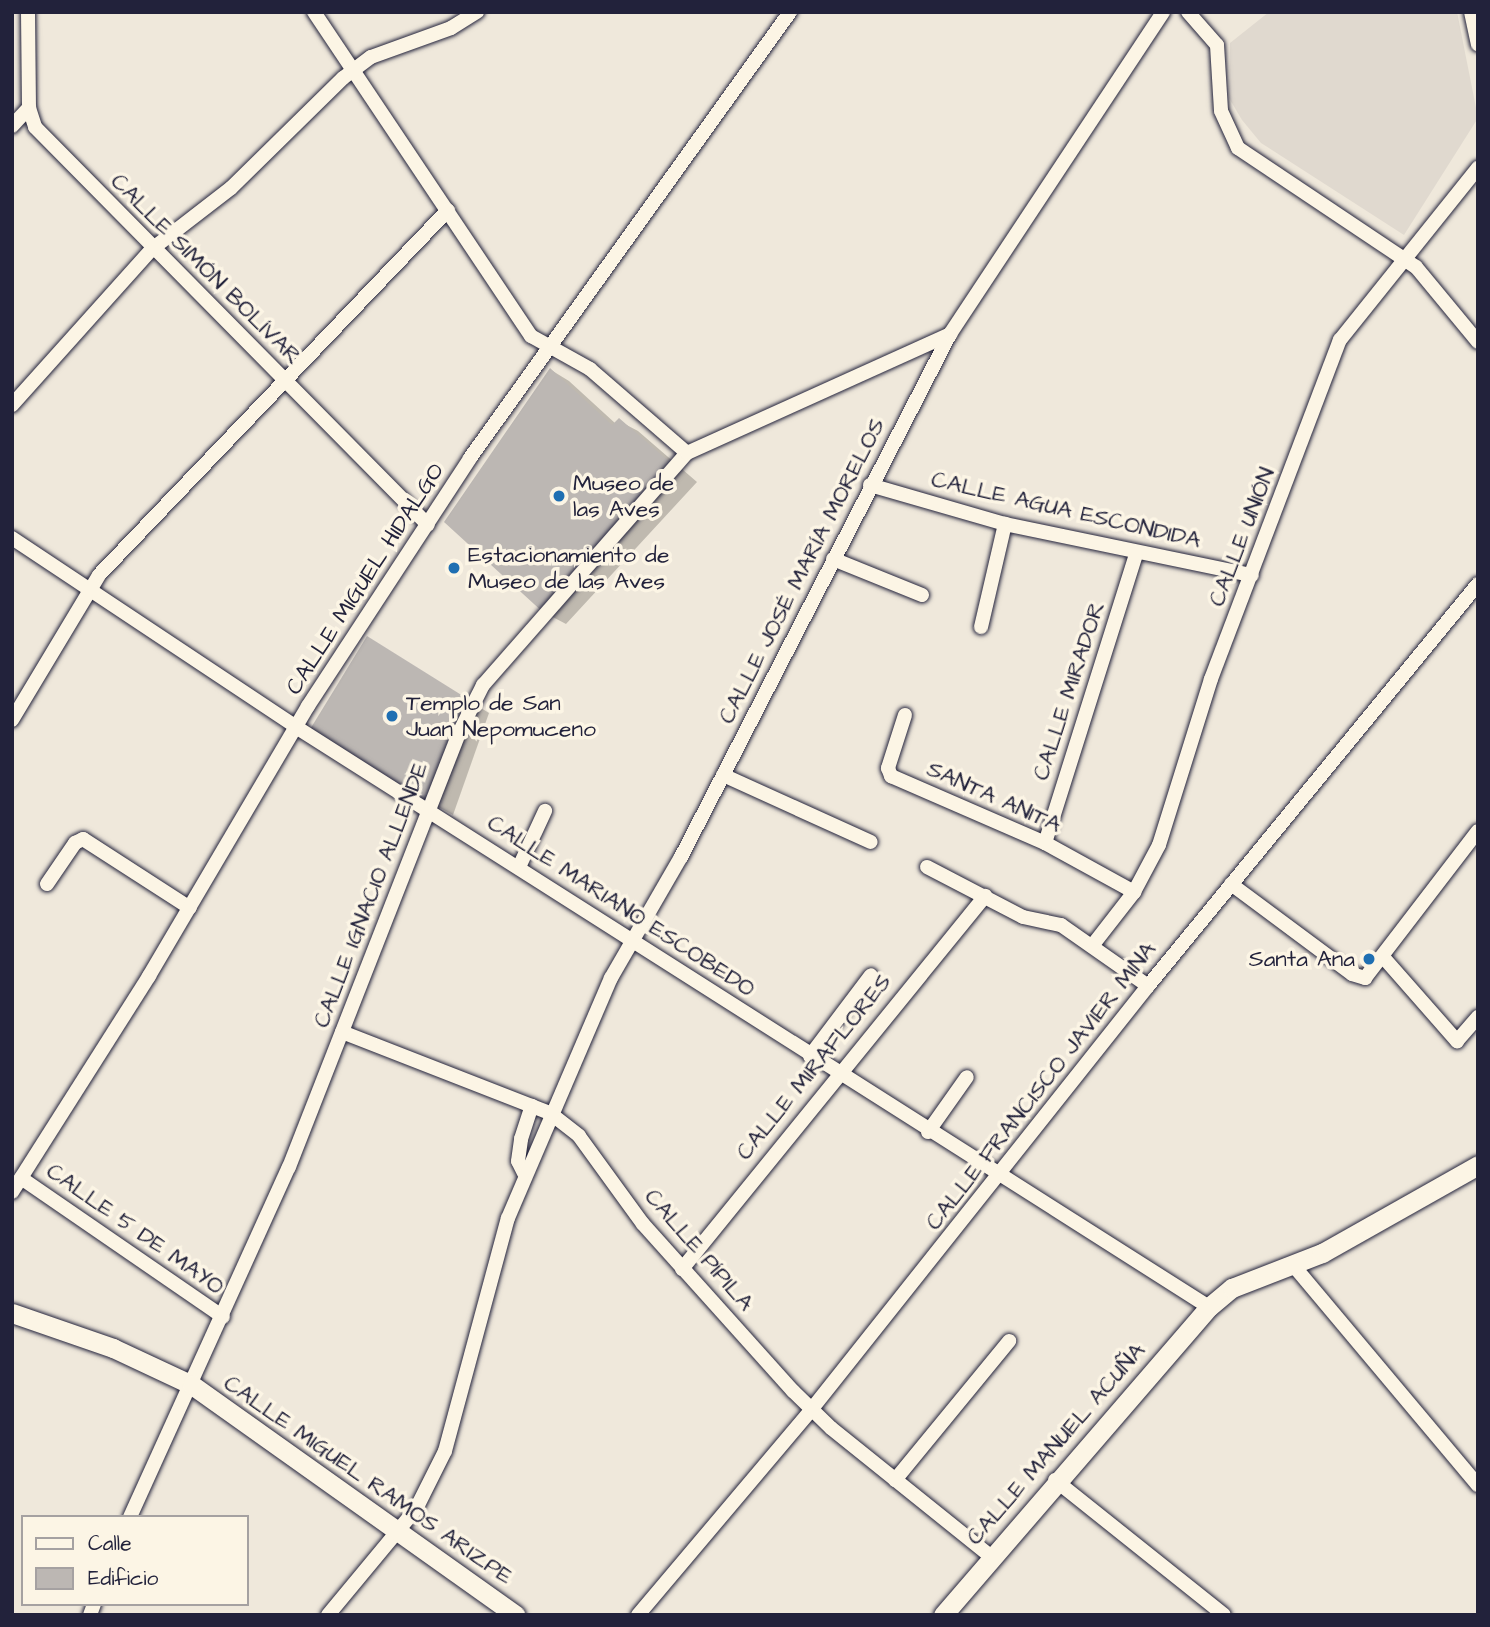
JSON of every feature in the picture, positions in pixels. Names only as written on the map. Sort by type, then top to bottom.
[{"type":"main road","name":"CALLE MANUEL ACUÑA","points":[[943,1615],[1055,1480],[1209,1307],[1232,1288],[1294,1266],[1478,1165]]},
{"type":"main road","name":"CALLE MIGUEL RAMOS ARIZPE","points":[[12,1313],[113,1348],[191,1385],[516,1615]]},
{"type":"street","name":"CALLE SIMÓN BOLÍVAR","points":[[28,12],[29,108],[41,135],[428,525]]},
{"type":"street","points":[[314,12],[355,69],[524,329],[547,348],[590,369],[687,453]]},
{"type":"street","points":[[12,405],[152,249],[231,187],[355,69],[371,57],[451,28],[477,12]]},
{"type":"street","name":"CALLE MIGUEL HIDALGO","points":[[12,1192],[190,908],[296,727],[428,525],[547,348],[790,12]]},
{"type":"street","name":"CALLE JOSÉ MARÍA MORELOS","points":[[328,1615],[399,1532],[445,1451],[524,1173],[633,939],[723,775],[950,334],[1163,12]]},
{"type":"street","points":[[1188,12],[1217,45],[1221,111],[1238,148],[1405,259],[1428,279],[1478,342]]},
{"type":"street","points":[[1471,12],[1478,44]]},
{"type":"street","points":[[12,127],[29,108]]},
{"type":"street","name":"CALLE UNIÓN","points":[[1092,946],[1134,892],[1159,845],[1196,722],[1340,340],[1478,168]]},
{"type":"street","points":[[12,720],[88,590],[284,379],[448,210]]},
{"type":"street","name":"CALLE IGNACIO ALLENDE","points":[[131,1515],[223,1317],[482,685],[687,453],[950,334]]},
{"type":"street","name":"CALLE AGUA ESCONDIDA","points":[[870,485],[1005,524],[1252,575]]},
{"type":"street","points":[[981,626],[1005,524]]},
{"type":"street","name":"CALLE MARIANO ESCOBEDO","points":[[12,538],[296,727],[633,939],[928,1132],[1209,1307]]},
{"type":"street","name":"CALLE MIRADOR","points":[[1045,844],[1137,552]]},
{"type":"street","points":[[833,559],[922,594]]},
{"type":"street","name":"CALLE FRANCISCO JAVIER MINA","points":[[638,1615],[811,1410],[1148,986],[1478,584]]},
{"type":"street","name":"SANTA ANITA","points":[[905,715],[888,768],[891,776],[1045,844],[1134,892]]},
{"type":"street","points":[[723,775],[871,842]]},
{"type":"street","points":[[519,867],[545,811]]},
{"type":"street","points":[[1231,884],[1358,978],[1370,976],[1478,831]]},
{"type":"street","points":[[47,884],[75,843],[83,839],[190,908]]},
{"type":"street","points":[[927,867],[1023,918],[1061,925],[1148,986]]},
{"type":"street","name":"CALLE MIRAFLORES","points":[[682,1269],[985,896]]},
{"type":"street","points":[[1384,958],[1457,1041],[1478,1017]]},
{"type":"street","points":[[810,1056],[871,975]]},
{"type":"street","name":"CALLE PÍPILA","points":[[342,1032],[532,1106],[550,1114],[579,1136],[682,1269],[811,1410],[990,1556]]},
{"type":"street","points":[[928,1132],[967,1077]]},
{"type":"street","name":"CALLE JOSÉ MARÍA MORELOS","points":[[524,1173],[518,1161],[532,1106]]},
{"type":"street","name":"CALLE 5 DE MAYO","points":[[21,1178],[223,1317]]},
{"type":"street","points":[[1294,1266],[1478,1485]]},
{"type":"street","points":[[895,1480],[1009,1341]]},
{"type":"street","points":[[1055,1480],[1224,1615]]},
{"type":"shaded area","points":[[1269,12],[1457,12],[1478,118],[1404,235],[1261,143],[1242,120],[1229,98],[1230,43]]},
{"type":"building","name":"Museo de las Aves","points":[[550,368],[612,425],[619,418],[680,471],[546,615],[444,522]]},
{"type":"building","name":"Templo de San Juan Nepomuceno","points":[[367,636],[471,701],[434,806],[309,731]]},
{"type":"place","name":"Museo de las Aves","points":[[559,496]]},
{"type":"place","name":"Estacionamiento de Museo de las Aves","points":[[454,568]]},
{"type":"place","name":"Templo de San Juan Nepomuceno","points":[[392,716]]},
{"type":"place","name":"Santa Ana","points":[[1369,959]]}]
